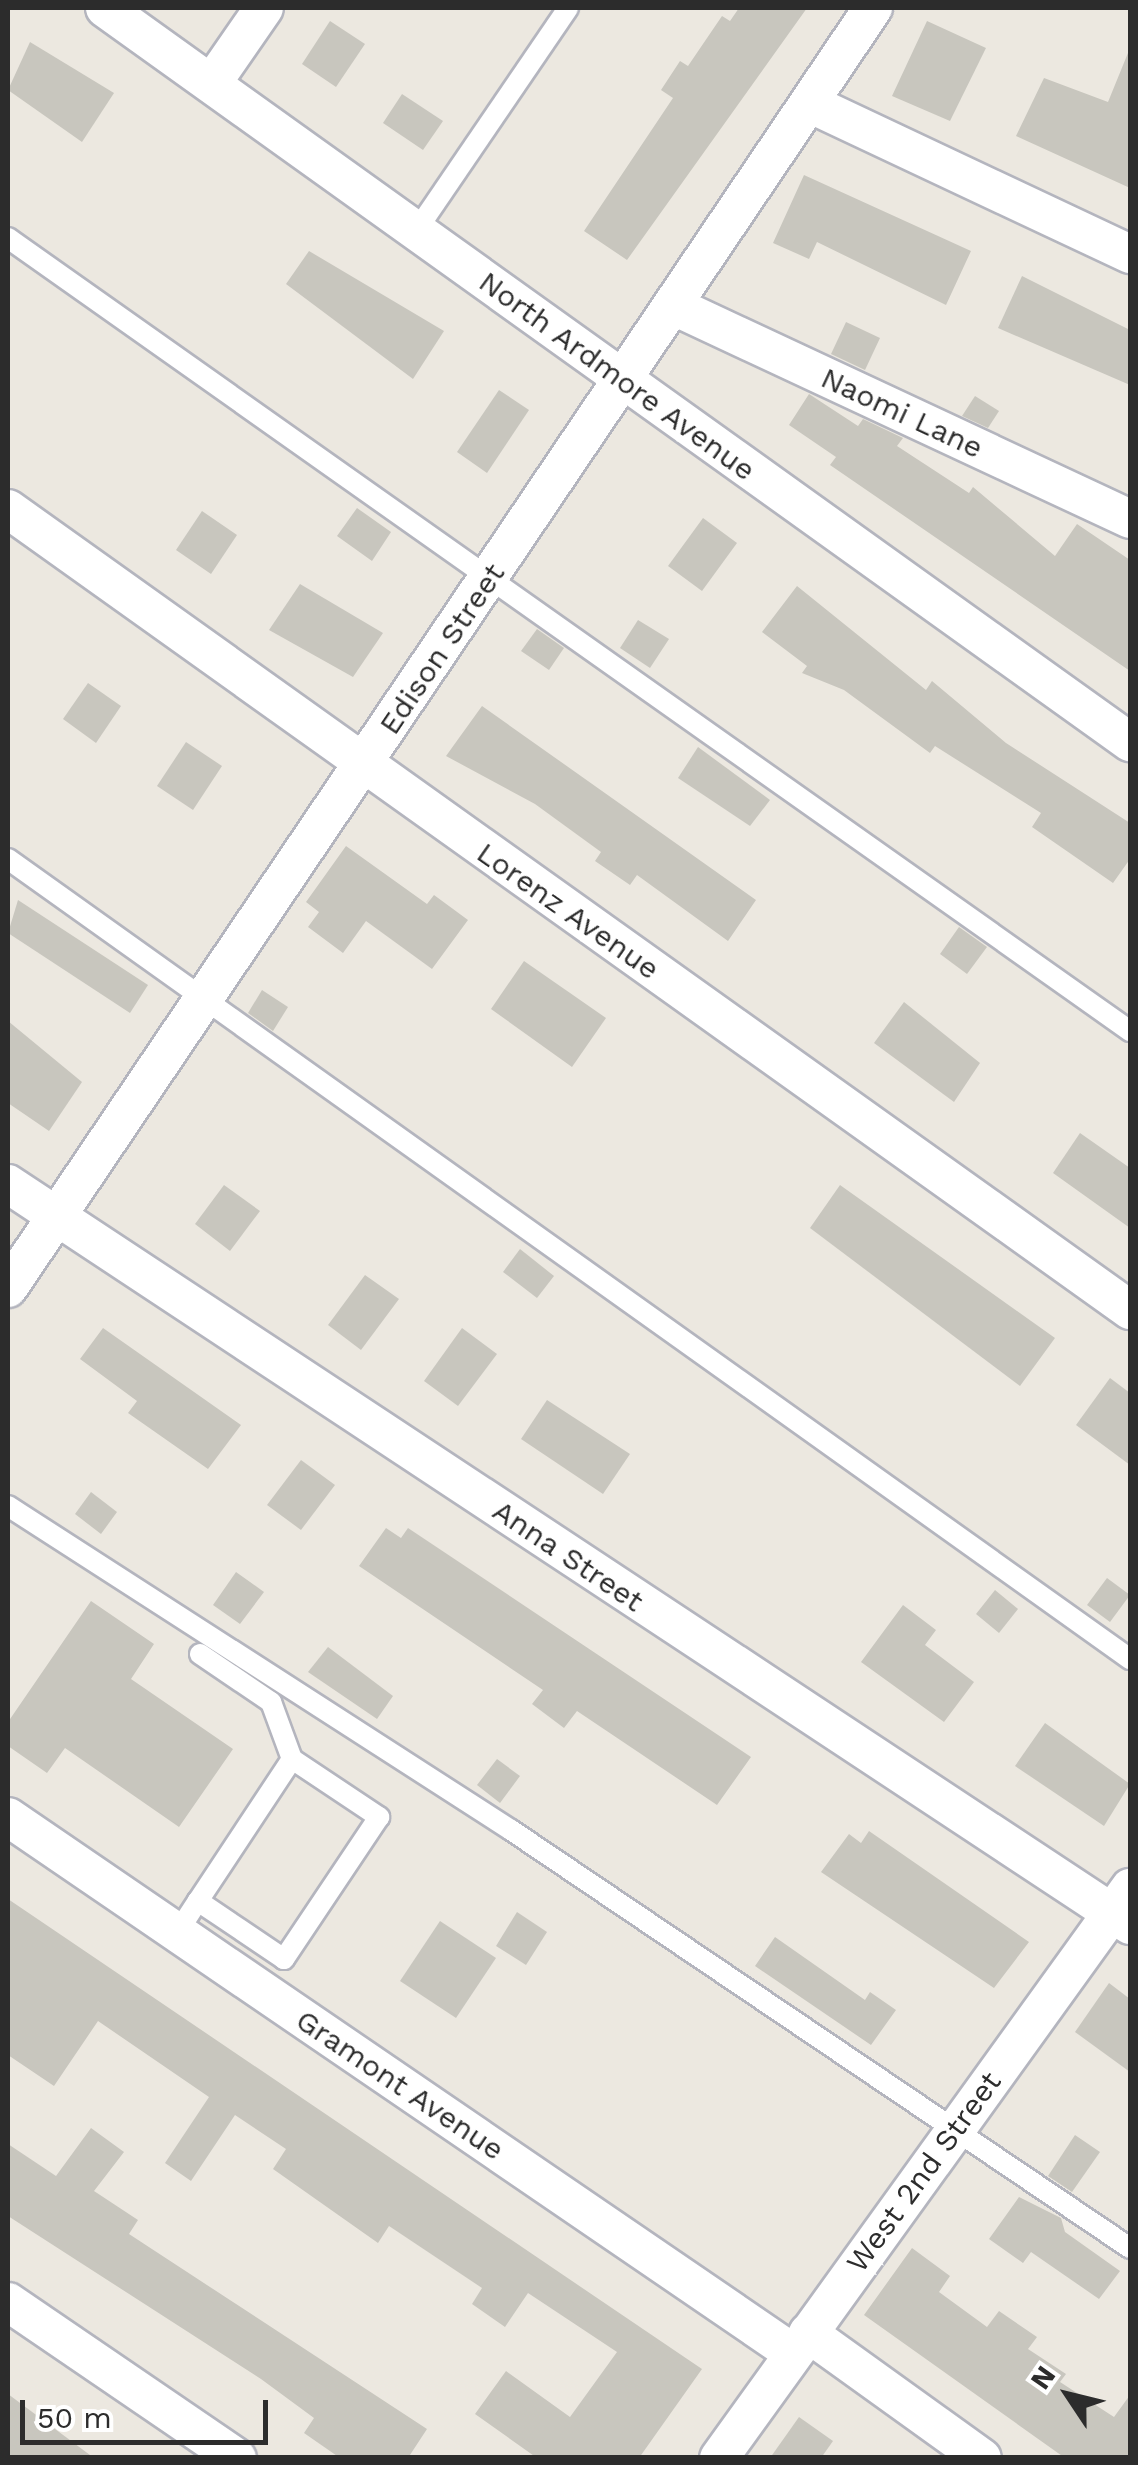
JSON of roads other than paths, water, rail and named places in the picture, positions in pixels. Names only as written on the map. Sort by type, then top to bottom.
[{"type":"street","name":"North Ardmore Avenue","points":[[106,8],[1130,742]]},
{"type":"street","points":[[212,84],[264,8]]},
{"type":"street","name":"Edison Street","points":[[8,1288],[873,8]]},
{"type":"street","points":[[810,103],[1130,254]]},
{"type":"street","name":"Naomi Lane","points":[[674,306],[1130,519]]},
{"type":"street","name":"Lorenz Avenue","points":[[8,509],[1130,1310]]},
{"type":"street","name":"Anna Street","points":[[8,1184],[1125,1908]]},
{"type":"street","name":"Gramont Avenue","points":[[8,1817],[188,1917],[801,2343],[982,2458]]},
{"type":"street","name":"West 2nd Street","points":[[719,2458],[958,2126],[1125,1908]]},
{"type":"street","points":[[8,2302],[238,2458]]},
{"type":"lane","points":[[416,231],[568,8]]},
{"type":"lane","points":[[8,238],[1130,1031]]},
{"type":"lane","points":[[8,859],[1130,1659]]},
{"type":"lane","points":[[8,1506],[958,2126],[1130,2248]]},
{"type":"lane","points":[[200,1654],[271,1702],[292,1759],[379,1818],[284,1960],[188,1917],[292,1759]]}]
